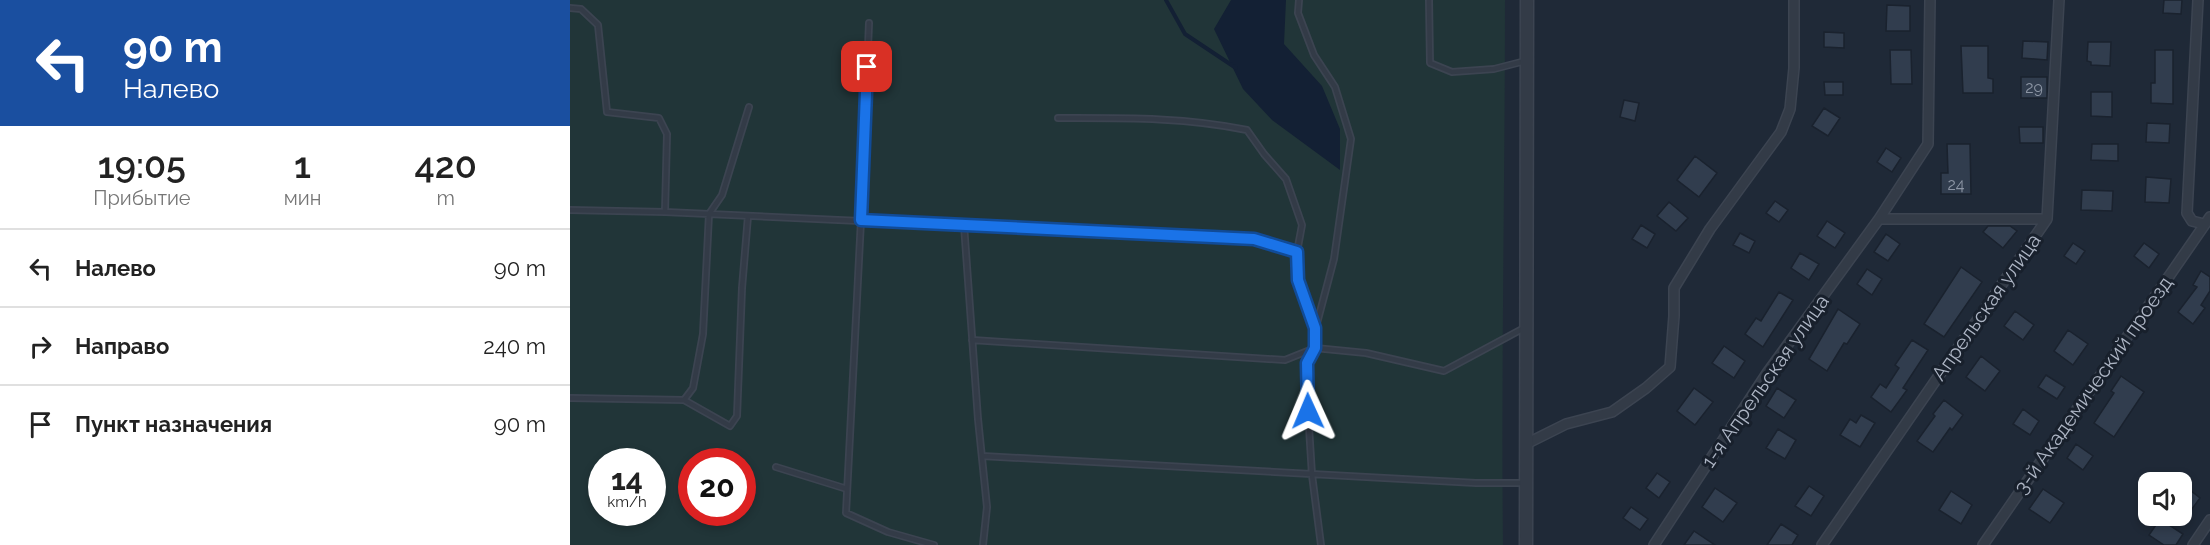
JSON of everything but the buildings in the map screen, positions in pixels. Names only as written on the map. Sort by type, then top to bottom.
[{"type":"street","points":[[1526,545],[1527,0]]},
{"type":"street","points":[[1526,444],[1566,424],[1612,412],[1670,368],[1674,288],[1710,229],[1781,132],[1790,109],[1794,68],[1794,0]]},
{"type":"street","name":"1-я Апрельская улица","points":[[1654,545],[1767,373],[1879,219],[1928,144],[1930,0]]},
{"type":"street","name":"Апрельская улица","points":[[1822,545],[2047,219],[2059,0]]},
{"type":"street","name":"3-й Академический проезд","points":[[2198,0],[2187,213],[2192,221],[2207,220]]},
{"type":"street","points":[[1879,219],[2047,219]]},
{"type":"street","name":"3-й Академический проезд","points":[[1983,545],[2207,220]]},
{"type":"street","points":[[2193,545],[2210,520]]},
{"type":"lane","points":[[1299,0],[1298,13],[1314,55],[1335,87],[1351,139],[1334,259],[1315,328],[1315,348],[1307,363],[1312,475],[1321,545]]},
{"type":"lane","points":[[1429,0],[1430,63],[1452,72],[1494,69],[1527,60]]},
{"type":"lane","points":[[570,8],[581,9],[598,26],[607,112],[659,118],[667,134],[665,212]]},
{"type":"lane","points":[[869,23],[846,513],[888,532],[934,545]]},
{"type":"lane","points":[[684,400],[693,388],[703,334],[710,214],[722,195],[749,106]]},
{"type":"lane","points":[[1059,118],[1170,119],[1219,124],[1247,130],[1286,179],[1302,225],[1297,252],[1298,280],[1315,328]]},
{"type":"lane","points":[[570,210],[861,220],[1254,239],[1297,252]]},
{"type":"lane","points":[[570,398],[684,400],[730,426],[737,416],[742,288],[748,216]]},
{"type":"lane","points":[[964,225],[987,507],[983,545]]},
{"type":"lane","points":[[972,340],[1285,360],[1315,348],[1366,353],[1444,370],[1527,327]]},
{"type":"lane","points":[[982,456],[1312,475],[1476,483],[1526,483]]},
{"type":"lane","points":[[776,467],[847,489]]},
{"type":"green space","points":[[570,0],[1505,0],[1503,545],[570,545]]},
{"type":"water","points":[[1231,0],[1286,0],[1284,44],[1322,86],[1340,129],[1340,170],[1272,120],[1243,89],[1214,29]]},
{"type":"waterway","points":[[1166,0],[1185,34],[1236,68]]},
{"type":"route","points":[[867,67],[861,220],[1254,239],[1297,252],[1298,280],[1315,328],[1315,348],[1307,363],[1308,411]]}]
